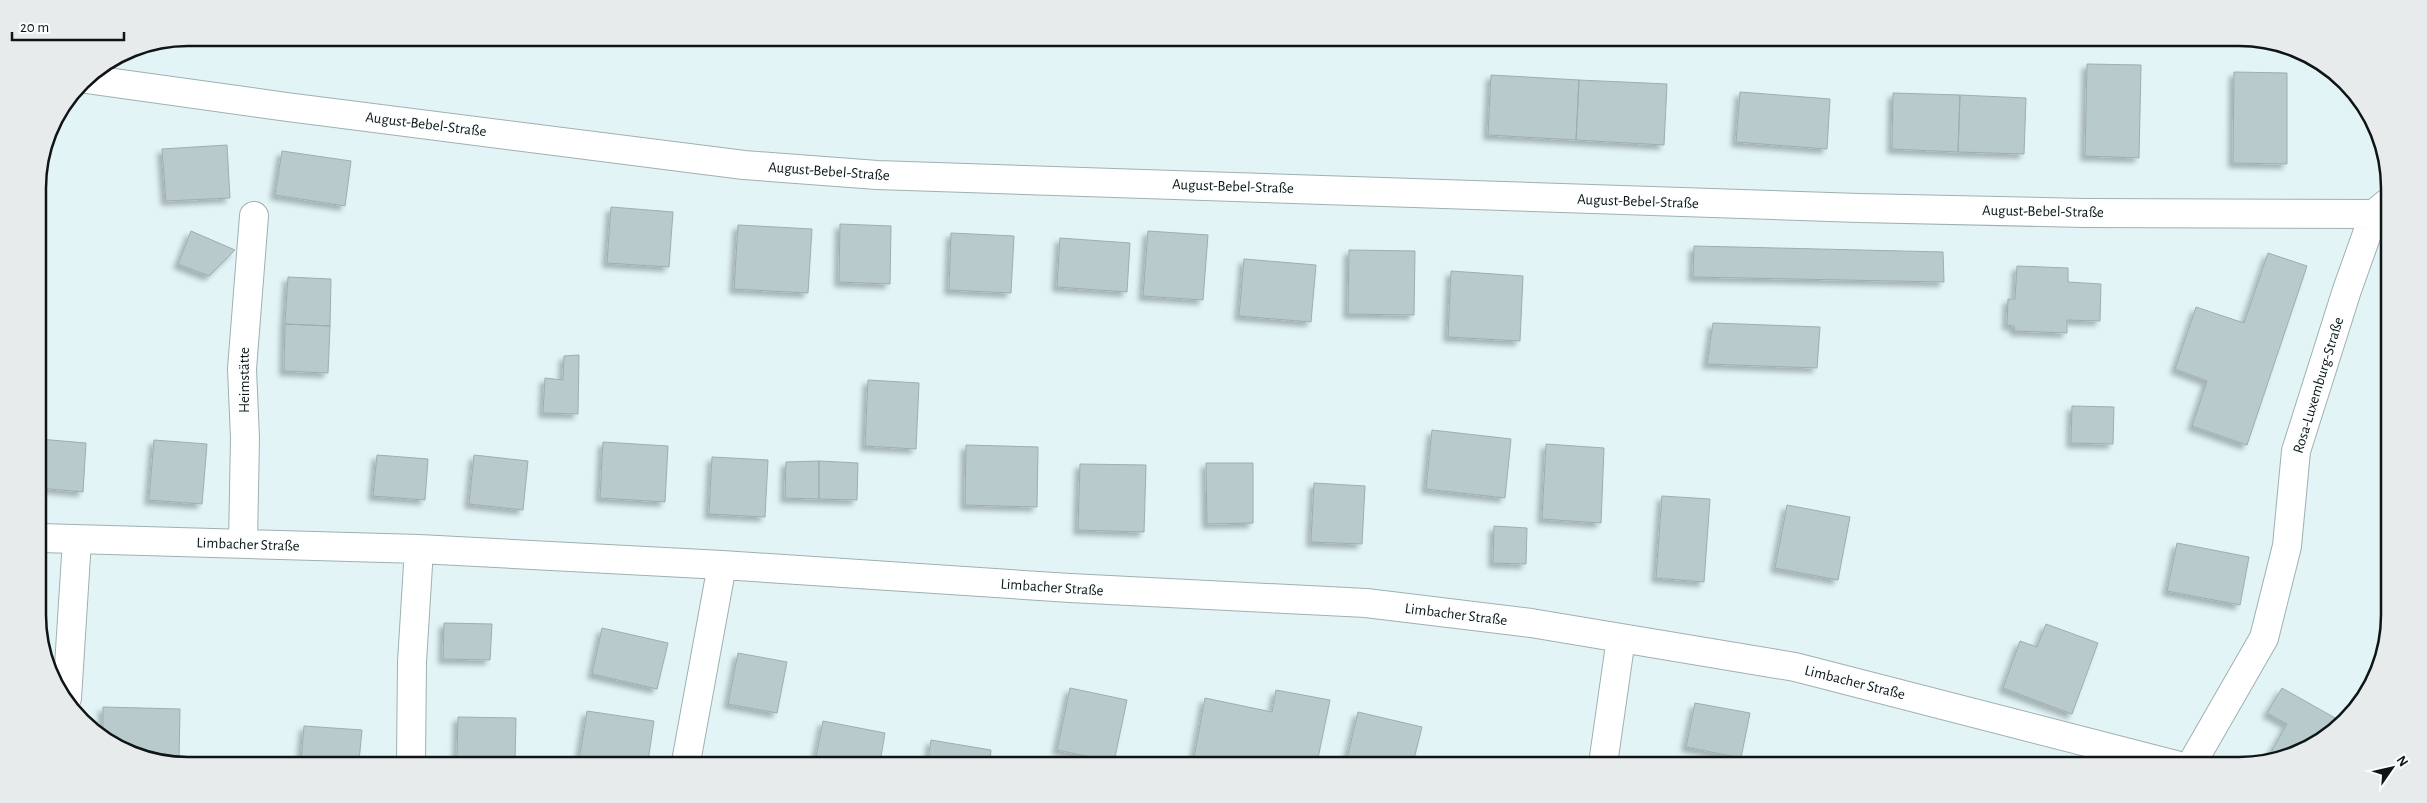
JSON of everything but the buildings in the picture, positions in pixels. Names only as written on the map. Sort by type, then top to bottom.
[{"type":"street","name":"August-Bebel-Straße","points":[[97,80],[287,107],[744,165],[877,175],[1849,207],[2095,213],[2381,211]]},
{"type":"street","name":"Rosa-Luxemburg-Straße","points":[[2196,756],[2264,638],[2287,546],[2296,451],[2347,290],[2381,213]]},
{"type":"street","name":"Heimstätte","points":[[243,543],[245,438],[242,369],[254,216]]},
{"type":"street","name":"Limbacher Straße","points":[[46,538],[243,543],[722,565],[1070,588],[1366,604],[1531,623],[1795,667],[2141,756]]},
{"type":"street","points":[[68,689],[77,540]]},
{"type":"street","points":[[411,757],[412,662],[419,550]]},
{"type":"street","points":[[687,757],[722,565]]},
{"type":"street","points":[[1604,756],[1622,638]]}]
